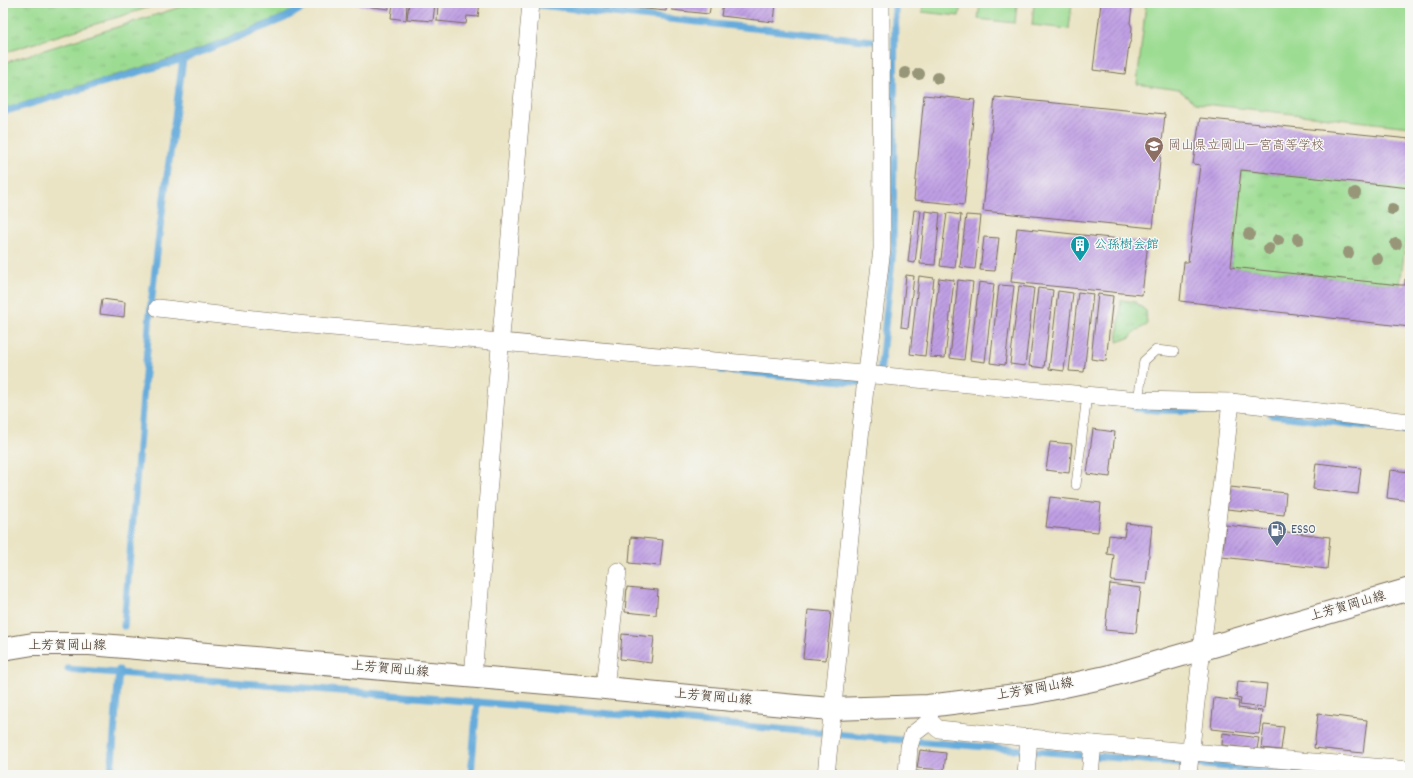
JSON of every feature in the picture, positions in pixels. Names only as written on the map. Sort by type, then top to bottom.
[{"type":"main road","name":"上芳賀岡山線","points":[[3,649],[33,644],[90,644],[832,709],[929,713],[1106,677],[1410,589]]},
{"type":"street","points":[[473,677],[500,348],[532,3]]},
{"type":"street","points":[[826,775],[832,709],[872,378],[882,249],[881,3]]},
{"type":"street","points":[[158,308],[500,348],[1087,395],[1231,409],[1410,422]]},
{"type":"street","points":[[1190,764],[1202,649],[1231,409]]},
{"type":"street","points":[[605,688],[618,571]]},
{"type":"street","points":[[907,775],[911,741],[929,713],[938,729],[1091,758],[1190,764],[1410,770]]},
{"type":"street","points":[[1026,775],[1028,747]]},
{"type":"lane","points":[[1138,400],[1144,361],[1156,350],[1174,352]]},
{"type":"lane","points":[[1076,485],[1087,395]]},
{"type":"green space","points":[[3,3],[163,3],[3,53]]},
{"type":"green space","points":[[193,3],[303,3],[284,15],[183,55],[3,109],[3,63]]},
{"type":"green space","points":[[923,3],[961,3],[959,16],[922,12]]},
{"type":"green space","points":[[980,3],[1017,3],[1015,23],[978,19]]},
{"type":"green space","points":[[1034,3],[1072,3],[1069,29],[1032,25]]},
{"type":"green space","points":[[1146,3],[1410,3],[1410,127],[1195,103],[1179,90],[1137,84]]},
{"type":"green space","points":[[1241,170],[1410,188],[1410,207],[1400,285],[1231,267]]},
{"type":"green space","points":[[1121,300],[1135,302],[1146,311],[1147,325],[1136,331],[1131,337],[1117,342]]},
{"type":"building","points":[[358,3],[389,3],[389,9],[357,5]]},
{"type":"building","points":[[393,3],[407,3],[406,20],[391,18]]},
{"type":"building","points":[[409,3],[435,3],[433,21],[407,19]]},
{"type":"building","points":[[438,3],[480,3],[478,17],[467,16],[466,24],[437,21]]},
{"type":"building","points":[[587,3],[625,3],[625,9],[587,5]]},
{"type":"building","points":[[627,3],[667,3],[666,11],[626,7]]},
{"type":"building","points":[[672,3],[711,3],[709,14],[672,10]]},
{"type":"building","points":[[723,3],[776,3],[774,22],[721,16]]},
{"type":"building","points":[[1101,3],[1132,6],[1130,23],[1132,27],[1131,40],[1125,74],[1093,70]]},
{"type":"building","points":[[924,95],[975,100],[964,205],[914,200]]},
{"type":"building","points":[[995,97],[1165,114],[1153,228],[983,211]]},
{"type":"building","points":[[1200,118],[1410,139],[1410,188],[1241,170],[1231,267],[1400,285],[1405,285],[1405,279],[1410,280],[1410,327],[1180,301],[1184,262],[1188,262],[1200,165],[1193,164]]},
{"type":"building","points":[[914,210],[921,211],[915,263],[908,262]]},
{"type":"building","points":[[925,211],[940,213],[935,265],[920,264]]},
{"type":"building","points":[[947,213],[961,215],[955,268],[940,266]]},
{"type":"building","points":[[966,215],[981,216],[975,269],[960,267]]},
{"type":"building","name":"公孫樹会館","points":[[1017,228],[1148,242],[1142,295],[1011,282]]},
{"type":"building","points":[[984,237],[999,238],[995,271],[980,270]]},
{"type":"building","points":[[906,275],[914,276],[908,328],[901,327]]},
{"type":"building","points":[[919,276],[934,278],[925,356],[910,354]]},
{"type":"building","points":[[939,278],[954,280],[945,358],[930,357]]},
{"type":"building","points":[[958,280],[973,282],[964,360],[950,358]]},
{"type":"building","points":[[979,282],[994,284],[985,362],[970,360]]},
{"type":"building","points":[[999,285],[1014,286],[1005,365],[990,363]]},
{"type":"building","points":[[1019,286],[1034,288],[1025,366],[1010,364]]},
{"type":"building","points":[[1038,288],[1053,290],[1044,368],[1029,366]]},
{"type":"building","points":[[1058,291],[1073,293],[1064,371],[1049,369]]},
{"type":"building","points":[[1078,292],[1093,294],[1084,372],[1069,371]]},
{"type":"building","points":[[1098,294],[1113,296],[1106,361],[1091,359]]},
{"type":"building","points":[[102,299],[125,302],[124,317],[100,314]]},
{"type":"building","points":[[1093,429],[1115,432],[1110,477],[1087,474]]},
{"type":"building","points":[[1050,442],[1072,444],[1069,473],[1046,470]]},
{"type":"building","points":[[1316,463],[1361,468],[1358,494],[1313,489]]},
{"type":"building","points":[[1390,470],[1410,472],[1410,501],[1387,498]]},
{"type":"building","points":[[1230,487],[1286,493],[1284,515],[1227,509]]},
{"type":"building","points":[[1050,497],[1101,503],[1098,532],[1046,527]]},
{"type":"building","points":[[1126,523],[1152,526],[1146,584],[1111,581],[1114,555],[1107,554],[1109,535],[1124,537]]},
{"type":"building","points":[[1226,525],[1330,537],[1327,569],[1222,557]]},
{"type":"building","points":[[631,537],[663,540],[660,566],[629,563]]},
{"type":"building","points":[[1110,584],[1141,588],[1136,633],[1105,630]]},
{"type":"building","points":[[627,587],[658,590],[656,615],[625,612]]},
{"type":"building","points":[[808,610],[831,612],[826,660],[803,658]]},
{"type":"building","points":[[622,634],[654,637],[651,663],[620,659]]},
{"type":"building","points":[[1238,681],[1267,684],[1264,708],[1240,705],[1241,699],[1236,698]]},
{"type":"building","points":[[1214,698],[1239,701],[1238,708],[1262,711],[1259,734],[1211,729]]},
{"type":"building","points":[[1318,714],[1367,720],[1363,753],[1314,748]]},
{"type":"building","points":[[1264,725],[1284,727],[1281,750],[1261,748]]},
{"type":"building","points":[[1223,733],[1259,738],[1257,749],[1222,745]]},
{"type":"building","points":[[920,750],[946,753],[944,770],[917,768]]},
{"type":"building","points":[[915,771],[938,774],[938,775],[915,775]]},
{"type":"waterway","points":[[3,112],[183,59],[285,18],[311,3]]},
{"type":"waterway","points":[[880,375],[893,250],[895,3]]},
{"type":"waterway","points":[[540,5],[882,42]]},
{"type":"waterway","points":[[124,626],[150,314],[159,235],[183,59]]},
{"type":"waterway","points":[[721,370],[866,383]]},
{"type":"waterway","points":[[1135,408],[1158,410],[1231,411]]},
{"type":"waterway","points":[[1271,415],[1410,431]]},
{"type":"waterway","points":[[68,669],[477,702],[901,740],[1324,775]]},
{"type":"waterway","points":[[111,775],[119,670]]},
{"type":"waterway","points":[[471,775],[477,702]]},
{"type":"place","name":"岡山県立岡山一宮高等学校","points":[[1154,163]]},
{"type":"place","name":"公孫樹会館","points":[[1080,262]]},
{"type":"place","name":"ESSO","points":[[1277,547]]}]
